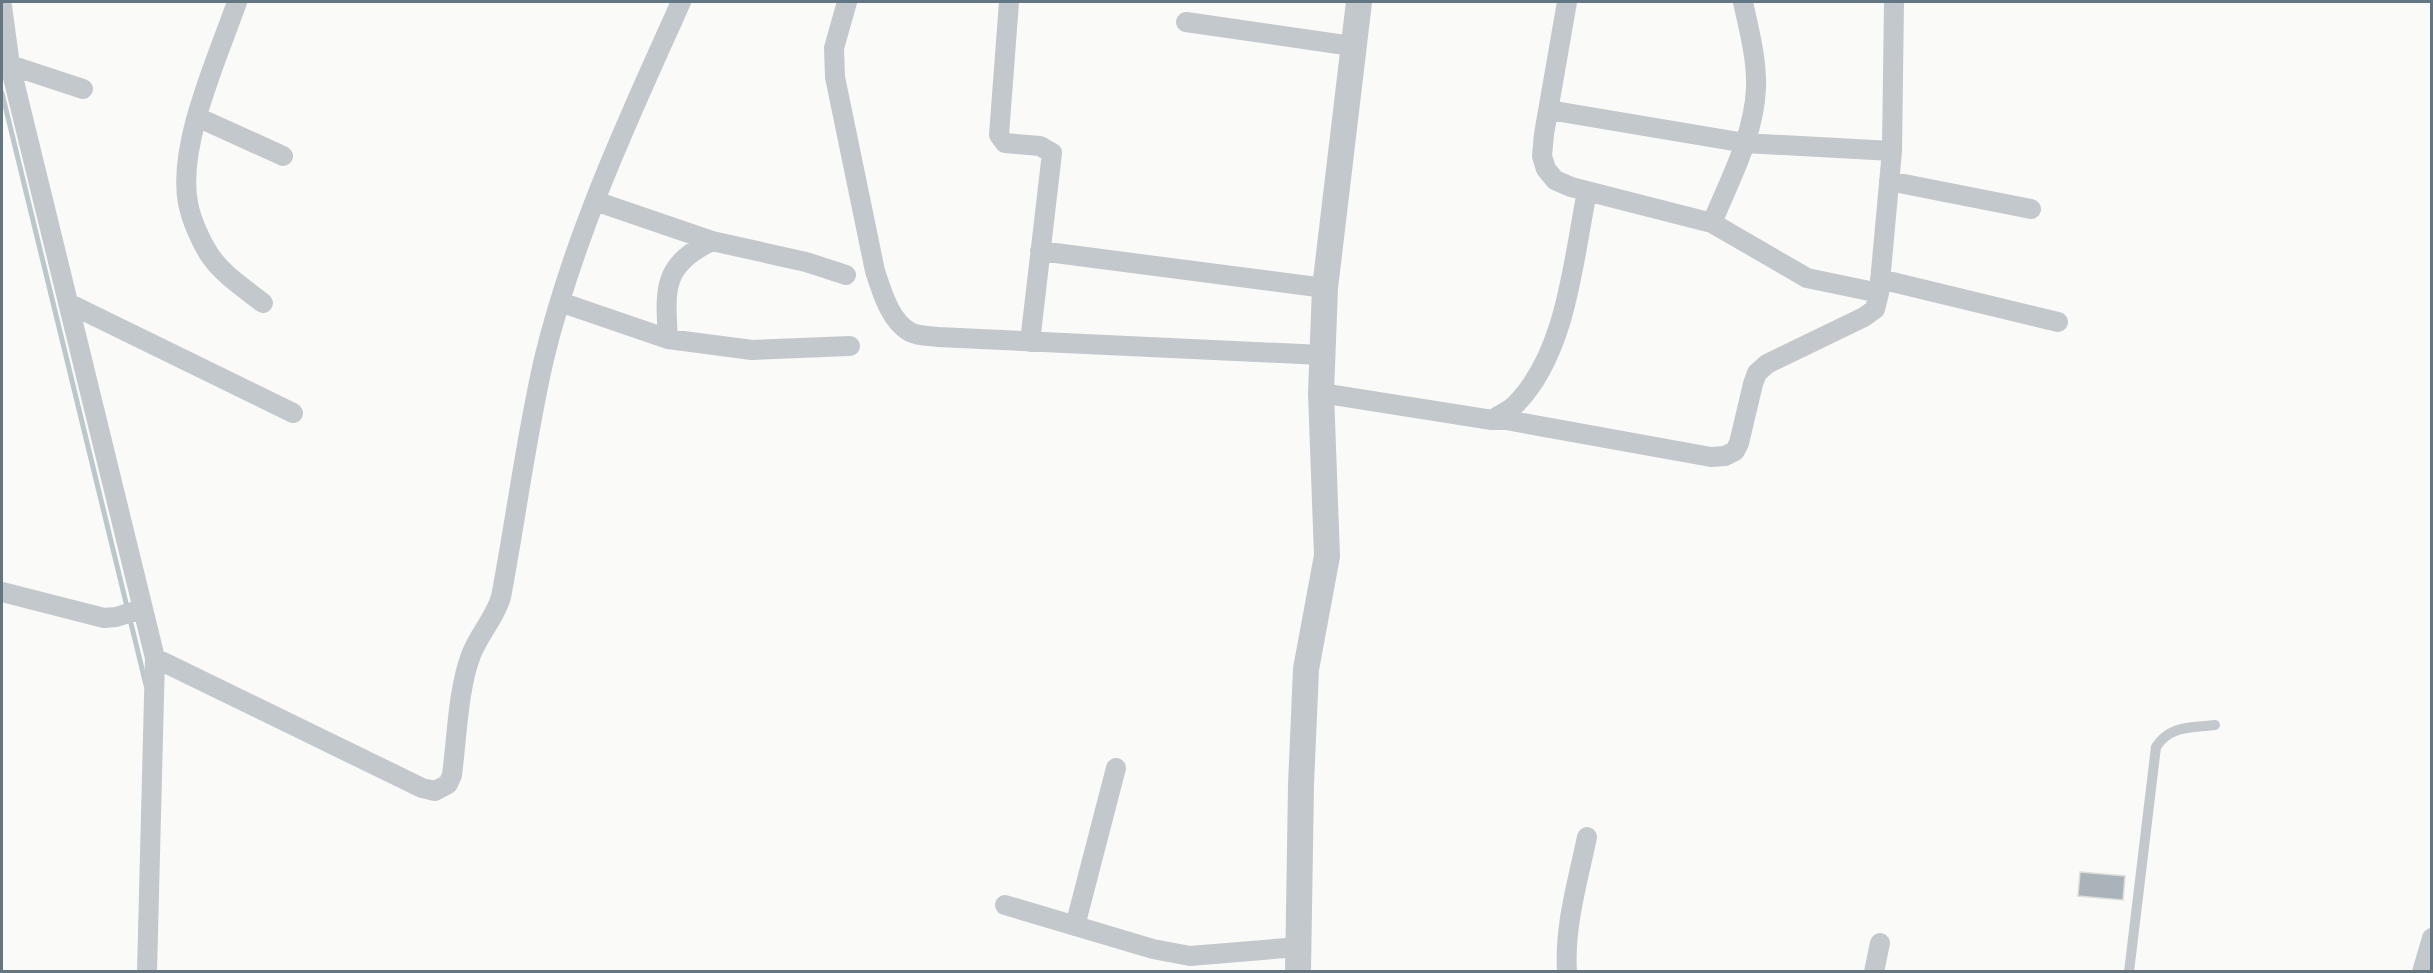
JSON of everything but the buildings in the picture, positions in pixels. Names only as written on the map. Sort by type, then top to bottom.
[{"type":"street","points":[[237,2],[197,117],[187,169],[188,204],[209,253],[221,269],[263,303]]},
{"type":"street","points":[[155,658],[422,788],[435,791],[448,784],[452,775],[466,668],[478,639],[498,609],[501,597],[528,437],[544,359],[560,302],[596,201],[681,2]]},
{"type":"street","points":[[847,2],[834,48],[835,77],[875,271],[884,296],[898,323],[911,333],[938,337],[1030,342],[1322,355]]},
{"type":"street","points":[[1009,2],[999,135],[1005,143],[1040,147],[1053,153],[1030,342]]},
{"type":"street","points":[[1005,905],[1153,949],[1190,956],[1298,959],[1306,669],[1327,556],[1321,393],[1325,288],[1359,2]]},
{"type":"street","points":[[1567,2],[1542,156],[1546,169],[1556,180],[1587,192],[1712,223],[1807,278],[1880,286],[2058,322]]},
{"type":"street","points":[[1712,223],[1745,143],[1753,117],[1756,87],[1754,58],[1743,2]]},
{"type":"street","points":[[1321,393],[1492,420],[1506,420],[1677,453],[1725,456],[1735,452],[1757,373],[1767,364],[1864,317],[1875,309],[1880,286],[1892,151],[1894,2]]},
{"type":"street","points":[[2,6],[10,65],[139,610],[155,658],[147,972]]},
{"type":"street","points":[[1186,22],[1352,46]]},
{"type":"street","points":[[10,65],[83,88]]},
{"type":"street","points":[[1549,110],[1745,143],[1892,151]]},
{"type":"street","points":[[197,117],[283,156]]},
{"type":"street","points":[[1889,181],[2031,209]]},
{"type":"street","points":[[1492,420],[1514,406],[1537,374],[1550,347],[1565,307],[1587,192]]},
{"type":"street","points":[[596,201],[712,241],[806,262],[846,275]]},
{"type":"street","points":[[668,339],[667,284],[674,269],[693,250],[712,241]]},
{"type":"street","points":[[1040,251],[1325,288]]},
{"type":"street","points":[[560,302],[668,339],[752,350],[850,346]]},
{"type":"street","points":[[68,303],[293,413]]},
{"type":"street","points":[[2,592],[104,618],[139,610]]},
{"type":"street","points":[[1075,926],[1116,768]]},
{"type":"street","points":[[1567,972],[1570,919],[1587,837]]},
{"type":"street","points":[[2422,972],[2432,938]]},
{"type":"street","points":[[1874,972],[1880,943]]},
{"type":"lane","points":[[2129,972],[2156,747],[2164,735],[2172,731],[2215,725]]},
{"type":"waterway","points":[[2,93],[146,685]]}]
